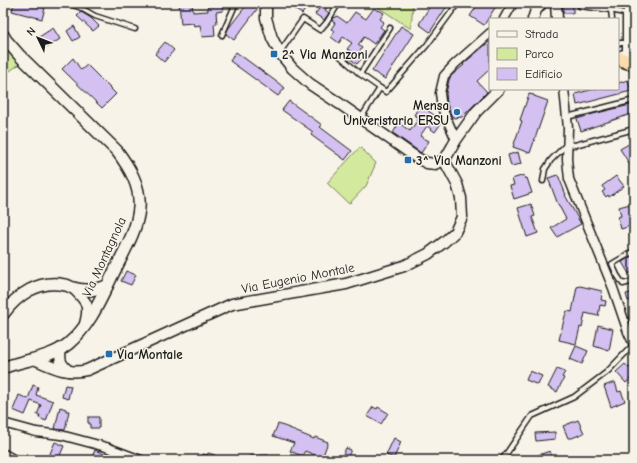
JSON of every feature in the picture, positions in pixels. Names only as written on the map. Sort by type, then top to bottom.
[{"type":"main road","name":"Via Montagnola","points":[[3,35],[20,56],[117,151],[127,164],[134,178],[138,193],[139,208],[130,240],[103,295],[93,313],[75,337],[61,348],[51,353],[34,359],[6,365]]},
{"type":"main road","points":[[5,309],[24,293],[45,284],[65,285],[88,291],[93,291],[107,286]]},
{"type":"main road","points":[[3,455],[12,460]]},
{"type":"street","points":[[266,3],[266,18],[272,38],[280,53],[292,68],[310,84],[417,158],[427,163],[435,164],[444,160],[476,112],[498,90]]},
{"type":"street","points":[[504,18],[512,3]]},
{"type":"street","points":[[533,18],[536,10],[542,3]]},
{"type":"street","points":[[556,3],[557,18]]},
{"type":"street","points":[[626,57],[623,42],[631,3]]},
{"type":"street","points":[[456,140],[442,108],[440,93],[444,76],[455,64],[489,34]]},
{"type":"street","points":[[564,90],[570,145],[567,159],[569,179],[634,344]]},
{"type":"street","name":"Via Eugenio Montale","points":[[34,359],[56,369],[75,372],[87,370],[232,304],[346,284],[404,266],[428,254],[444,242],[455,232],[462,217],[461,198],[457,184],[444,160]]},
{"type":"street","points":[[74,288],[83,298],[88,310],[84,326]]},
{"type":"street","points":[[61,348],[60,361],[69,371]]},
{"type":"street","points":[[3,423],[36,432],[61,435],[98,445],[141,460]]},
{"type":"lane","points":[[67,3],[79,5],[95,16],[135,29]]},
{"type":"lane","points":[[222,35],[236,3]]},
{"type":"lane","points":[[341,58],[360,74],[386,92],[427,45],[458,3]]},
{"type":"lane","points":[[580,3],[580,6],[628,14]]},
{"type":"lane","points":[[280,53],[303,19],[320,30],[337,6]]},
{"type":"lane","points":[[611,10],[612,18]]},
{"type":"lane","points":[[360,74],[390,28]]},
{"type":"lane","points":[[361,118],[380,88]]},
{"type":"lane","points":[[567,117],[634,100]]},
{"type":"lane","points":[[543,181],[545,168],[551,160],[570,145],[634,129]]},
{"type":"lane","points":[[623,284],[616,275],[612,264],[634,251]]},
{"type":"lane","points":[[613,288],[634,281]]},
{"type":"lane","points":[[502,460],[532,416],[574,397],[606,372],[634,344]]},
{"type":"green space","points":[[372,3],[413,3],[411,29]]},
{"type":"green space","points":[[3,43],[21,63],[3,76]]},
{"type":"green space","points":[[360,147],[376,163],[366,186],[349,204],[327,183]]},
{"type":"building","points":[[14,3],[26,3],[45,8],[42,19],[12,11]]},
{"type":"building","points":[[179,3],[192,3],[193,12],[208,11],[207,3],[222,3],[223,11],[216,12],[217,24],[214,24],[215,36],[202,37],[200,25],[194,26],[193,23],[181,24]]},
{"type":"building","points":[[248,3],[251,3],[258,8],[234,40],[226,34],[228,29]]},
{"type":"building","points":[[298,3],[310,3],[302,14],[294,9]]},
{"type":"building","points":[[311,3],[330,3],[325,10],[329,13],[324,20],[315,14],[319,9]]},
{"type":"building","points":[[432,3],[449,3],[430,32],[419,24]]},
{"type":"building","points":[[479,3],[498,3],[484,25],[470,16]]},
{"type":"building","points":[[563,3],[573,4],[573,13],[563,13]]},
{"type":"building","points":[[374,8],[384,13],[380,19],[384,22],[380,27],[384,30],[374,44],[364,37],[358,45],[362,48],[358,53],[363,57],[357,64],[348,57],[352,52],[347,49],[352,43],[343,37],[339,43],[331,37],[335,31],[331,29],[335,23],[332,21],[334,17],[335,18],[337,16],[347,23],[355,12],[366,19]]},
{"type":"building","points":[[81,12],[91,18],[99,26],[93,31],[77,16]]},
{"type":"building","points":[[74,26],[80,37],[73,41],[67,31]]},
{"type":"building","points":[[401,26],[414,34],[385,79],[372,71]]},
{"type":"building","points":[[53,28],[60,39],[48,47],[39,37]]},
{"type":"building","points":[[165,42],[174,50],[164,62],[155,54]]},
{"type":"building","points":[[489,42],[489,70],[477,81],[487,92],[462,117],[454,118],[451,115],[447,104],[446,93],[451,76],[464,65],[463,64]]},
{"type":"building","points":[[236,52],[285,88],[278,96],[230,61]]},
{"type":"building","points":[[73,58],[81,70],[87,65],[116,94],[102,108],[62,69]]},
{"type":"building","points":[[628,80],[631,91],[577,105],[575,94],[590,90],[619,90],[619,83]]},
{"type":"building","points":[[529,94],[548,101],[530,153],[513,147]]},
{"type":"building","points":[[289,101],[322,125],[320,127],[352,151],[345,160],[311,135],[313,132],[282,110]]},
{"type":"building","points":[[634,104],[634,113],[581,131],[577,119]]},
{"type":"building","points":[[420,105],[442,122],[435,132],[427,126],[420,136],[429,141],[421,153],[393,133],[399,123],[410,131],[419,118],[414,115]]},
{"type":"building","points":[[634,141],[634,171],[620,149]]},
{"type":"building","points":[[518,152],[521,164],[511,166],[508,155]]},
{"type":"building","points":[[524,175],[525,179],[527,178],[532,193],[514,199],[510,186],[514,185],[512,179]]},
{"type":"building","points":[[558,175],[565,195],[581,224],[557,237],[551,228],[566,219],[557,202],[548,178]]},
{"type":"building","points":[[616,176],[624,186],[609,197],[608,195],[606,197],[602,192],[605,190],[602,186]]},
{"type":"building","points":[[531,204],[535,216],[532,217],[538,233],[527,237],[518,208]]},
{"type":"building","points":[[630,204],[634,225],[621,229],[618,217],[621,216],[619,207]]},
{"type":"building","points":[[634,255],[634,271],[629,274],[622,262]]},
{"type":"building","points":[[126,271],[136,275],[131,285],[121,281]]},
{"type":"building","points":[[580,286],[602,291],[601,300],[606,301],[605,306],[600,305],[598,316],[585,313],[582,328],[580,327],[576,344],[559,340],[565,316],[567,311],[572,312],[577,287]]},
{"type":"building","points":[[634,292],[634,299],[628,301],[626,294]]},
{"type":"building","points":[[598,325],[613,329],[609,351],[594,346]]},
{"type":"building","points":[[576,346],[588,351],[582,364],[570,359]]},
{"type":"building","points":[[625,364],[634,371],[634,375],[626,383],[616,372]]},
{"type":"building","points":[[557,369],[565,372],[562,377],[564,378],[557,392],[548,387]]},
{"type":"building","points":[[530,371],[542,376],[538,385],[526,380]]},
{"type":"building","points":[[615,382],[618,392],[621,391],[625,401],[611,407],[604,386]]},
{"type":"building","points":[[33,385],[38,387],[36,395],[53,401],[46,421],[39,418],[40,415],[37,415],[41,405],[31,401],[25,415],[13,410],[19,395],[28,399]]},
{"type":"building","points":[[65,385],[71,386],[68,399],[62,397]]},
{"type":"building","points":[[60,407],[66,409],[66,411],[69,411],[65,430],[55,429]]},
{"type":"building","points":[[373,407],[377,409],[378,407],[388,413],[381,424],[367,416]]},
{"type":"building","points":[[88,417],[99,417],[99,428],[90,428]]},
{"type":"building","points":[[578,420],[584,433],[568,438],[563,426]]},
{"type":"building","points":[[278,424],[314,439],[315,437],[328,442],[322,458],[305,451],[302,456],[290,451],[294,443],[273,436]]},
{"type":"building","points":[[555,432],[555,439],[536,441],[535,433]]},
{"type":"building","points":[[394,438],[401,442],[394,458],[386,455]]},
{"type":"building","points":[[55,442],[64,446],[58,460],[49,456]]},
{"type":"building","points":[[346,448],[351,450],[346,460],[340,460]]},
{"type":"building","points":[[95,450],[118,460],[91,460]]},
{"type":"building","points":[[550,451],[553,460],[539,460],[538,455]]},
{"type":"building","points":[[208,453],[215,455],[215,457],[219,460],[201,460],[203,454],[207,455]]},
{"type":"building","points":[[268,455],[268,460],[249,460],[249,456]]},
{"type":"place","name":"2^ Via Manzoni","points":[[274,54]]},
{"type":"place","name":"Mensa Univeristaria ERSU","points":[[457,112]]},
{"type":"place","name":"3^ Via Manzoni","points":[[408,160]]},
{"type":"place","name":"Via Montale","points":[[109,354]]}]
